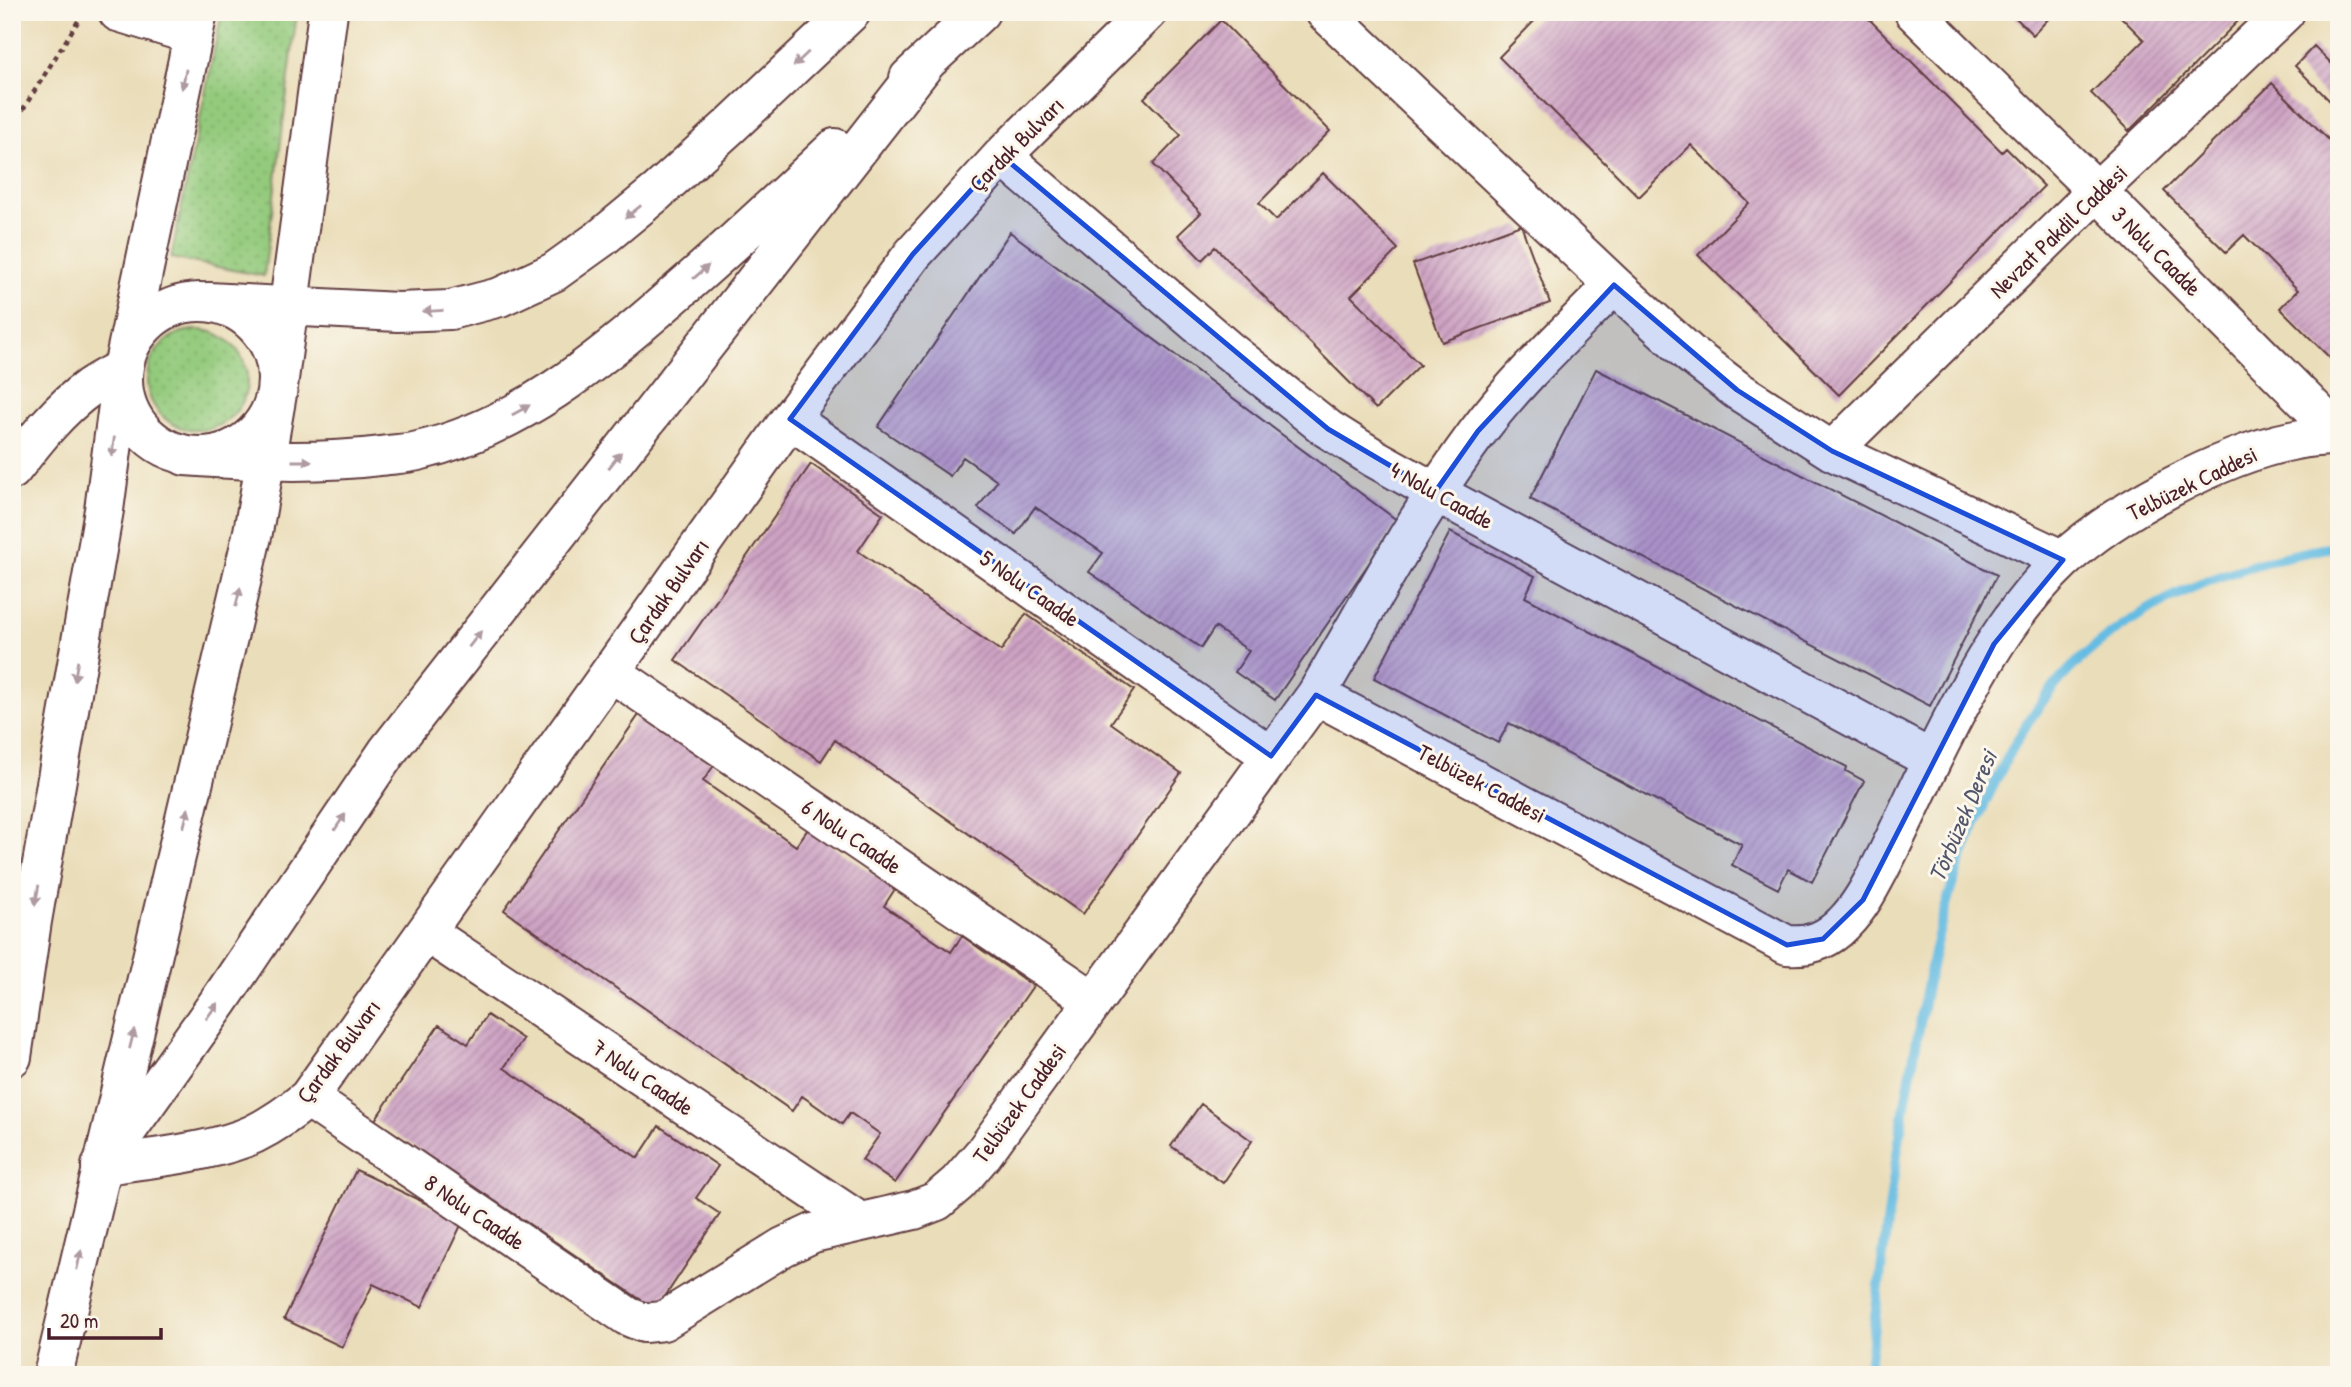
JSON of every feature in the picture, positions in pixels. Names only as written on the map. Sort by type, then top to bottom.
[{"type":"main road","points":[[12,1057],[32,921],[104,510],[123,368],[195,24],[118,12]]},
{"type":"main road","points":[[53,1375],[253,532],[277,394],[328,12]]},
{"type":"main road","points":[[851,12],[657,192],[600,239],[554,272],[500,297],[450,310],[398,312],[209,302],[189,302],[170,307],[138,332],[129,349],[123,368],[123,388],[130,412],[143,432],[163,447],[185,456],[265,461],[330,460],[417,451],[471,435],[524,408],[586,368],[653,314],[734,244],[980,12]]},
{"type":"main road","name":"Çardak Bulvarı","points":[[102,1166],[223,1146],[284,1118],[308,1098],[790,419],[913,254],[1003,156],[1148,12]]},
{"type":"main road","points":[[1325,12],[1614,285],[1718,376],[1832,452],[2063,560]]},
{"type":"main road","name":"3 Nolu Caadde","points":[[1914,12],[2097,191],[2339,435]]},
{"type":"main road","name":"Nevzat Pakdil Caddesi","points":[[1832,452],[2097,191],[2285,12]]},
{"type":"main road","points":[[102,1166],[220,1000],[387,752],[928,60]]},
{"type":"main road","name":"4 Nolu Caadde","points":[[1003,156],[1228,350],[1328,429],[1436,492],[1932,760]]},
{"type":"main road","points":[[1316,695],[1436,492],[1478,431],[1536,365],[1614,285]]},
{"type":"main road","points":[[185,456],[209,457],[243,444],[253,437],[268,418],[277,394],[278,371],[271,347],[261,330],[246,316],[228,306],[209,302]]},
{"type":"main road","points":[[12,470],[49,424],[70,403],[123,368]]},
{"type":"main road","name":"5 Nolu Caadde","points":[[790,419],[1271,756]]},
{"type":"main road","name":"Telbüzek Caddesi","points":[[644,1323],[663,1321],[783,1247],[813,1233],[914,1210],[937,1201],[958,1183],[983,1154],[1316,695],[1787,945],[1804,947],[1823,939],[1843,924],[1863,900],[1903,825],[1932,760],[1994,644],[2024,602],[2063,560],[2115,520],[2164,491],[2213,468],[2292,440],[2339,435]]},
{"type":"main road","name":"6 Nolu Caadde","points":[[611,671],[1094,1001]]},
{"type":"main road","name":"7 Nolu Caadde","points":[[426,932],[860,1222]]},
{"type":"main road","name":"8 Nolu Caadde","points":[[308,1098],[627,1316],[644,1323]]},
{"type":"path","points":[[12,127],[84,12]]},
{"type":"highlighted area","points":[[1002,156],[1328,429],[1435,492],[1478,431],[1614,285],[1737,390],[1832,451],[2063,560],[1994,644],[1863,900],[1823,939],[1787,945],[1316,695],[1271,756],[790,419],[913,254]]},
{"type":"green space","points":[[222,12],[297,12],[264,276],[171,258]]},
{"type":"green space","points":[[197,330],[216,334],[233,344],[243,361],[247,380],[243,399],[233,416],[216,426],[197,430],[178,426],[161,416],[151,399],[147,380],[151,361],[161,344],[178,334]]},
{"type":"building","points":[[1543,12],[1736,12],[1738,15],[1741,12],[1862,12],[2002,152],[2006,148],[2044,186],[1839,395],[1698,255],[1749,203],[1691,145],[1639,197],[1499,57]]},
{"type":"building","points":[[2010,12],[2055,12],[2033,35]]},
{"type":"building","points":[[2116,12],[2247,12],[2129,131],[2091,93],[2144,40]]},
{"type":"building","points":[[1221,20],[1330,131],[1259,203],[1276,220],[1323,173],[1398,249],[1351,296],[1420,365],[1376,409],[1215,247],[1202,260],[1178,235],[1201,213],[1153,164],[1181,135],[1144,98]]},
{"type":"building","points":[[2314,46],[2339,71],[2339,110],[2295,66]]},
{"type":"building","points":[[2272,83],[2339,150],[2339,367],[2280,308],[2298,290],[2244,235],[2226,252],[2164,191]]},
{"type":"building","points":[[1521,225],[1550,303],[1442,342],[1413,264]]},
{"type":"building","points":[[1010,232],[1398,521],[1275,700],[1235,672],[1249,651],[1215,627],[1201,648],[1089,572],[1103,553],[1035,507],[1016,534],[978,508],[997,481],[963,457],[950,476],[878,427]]},
{"type":"building","points":[[1596,369],[1997,575],[1930,706],[1530,499]]},
{"type":"building","points":[[811,464],[883,514],[858,551],[1001,651],[1026,614],[1134,690],[1111,723],[1181,773],[1083,914],[835,740],[821,761],[675,660]]},
{"type":"building","points":[[1450,532],[1535,576],[1525,597],[1847,767],[1846,771],[1864,781],[1812,882],[1788,869],[1778,889],[1732,865],[1742,845],[1509,723],[1498,743],[1374,678]]},
{"type":"building","points":[[641,712],[715,764],[703,781],[796,846],[808,829],[895,889],[884,906],[951,952],[962,936],[1033,986],[895,1183],[862,1160],[880,1134],[850,1113],[842,1124],[802,1096],[792,1111],[504,910]]},
{"type":"building","points":[[487,1015],[523,1039],[504,1068],[638,1158],[659,1126],[718,1166],[696,1198],[720,1214],[656,1310],[375,1120],[439,1025],[468,1044]]},
{"type":"building","points":[[1201,1104],[1252,1141],[1223,1183],[1171,1146]]},
{"type":"building","points":[[356,1170],[463,1221],[422,1307],[373,1284],[342,1347],[284,1319]]},
{"type":"waterway","name":"Törbüzek Deresi","points":[[1868,1375],[1899,1139],[1934,952],[1948,898],[1967,844],[2016,741],[2036,710],[2071,668],[2112,633],[2141,614],[2172,597],[2237,571],[2305,552],[2339,546]]}]
